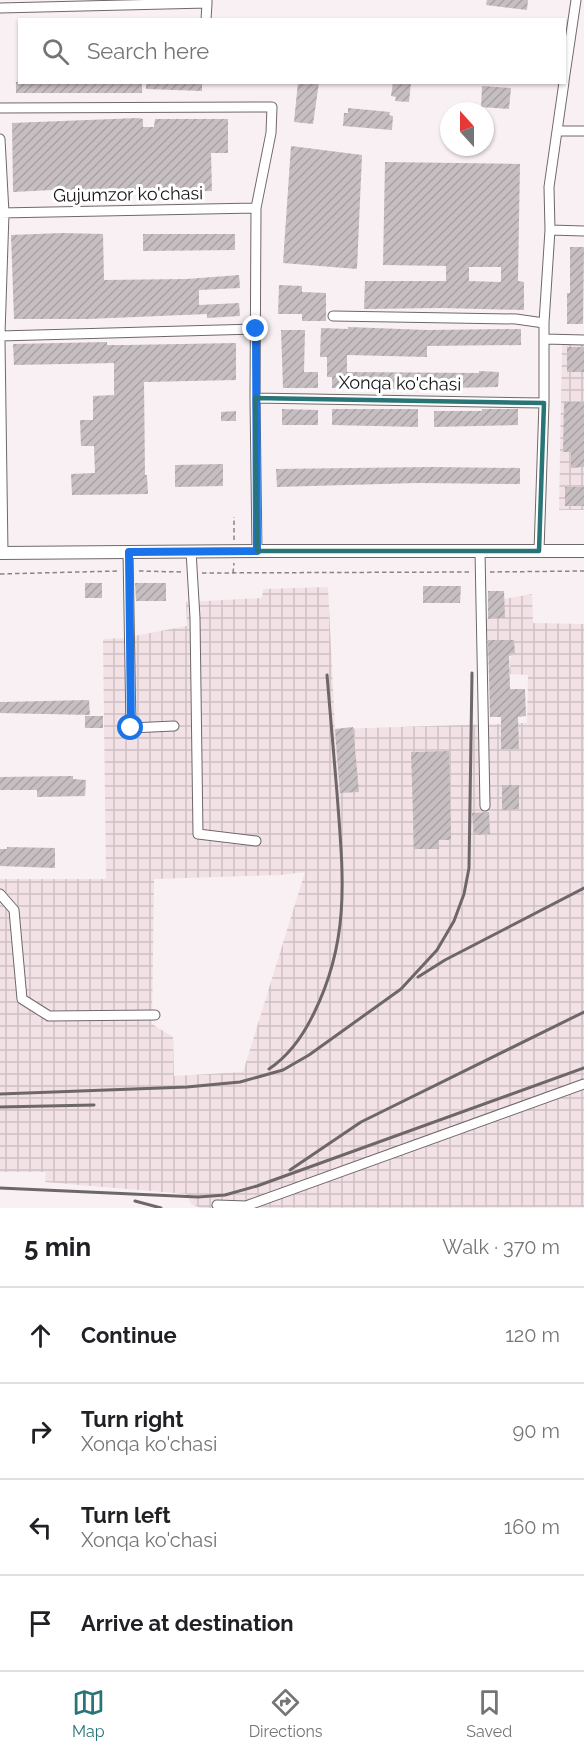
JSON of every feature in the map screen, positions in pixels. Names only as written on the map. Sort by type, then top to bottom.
[{"type":"main road","points":[[2,553],[584,551]]},
{"type":"street","points":[[566,68],[576,0]]},
{"type":"street","points":[[0,8],[207,1],[206,18]]},
{"type":"street","points":[[539,551],[544,323],[550,230],[549,187],[564,84]]},
{"type":"street","points":[[0,108],[272,107],[271,133],[256,208],[257,551]]},
{"type":"street","points":[[557,131],[584,131]]},
{"type":"street","points":[[0,139],[2,553]]},
{"type":"street","name":"Gujumzor ko'chasi","points":[[2,213],[256,208]]},
{"type":"street","points":[[550,230],[584,231]]},
{"type":"street","points":[[333,316],[516,318],[544,323]]},
{"type":"street","points":[[0,336],[256,329]]},
{"type":"street","points":[[545,339],[584,340]]},
{"type":"street","name":"Xonqa ko'chasi","points":[[255,398],[544,403]]},
{"type":"street","points":[[191,551],[198,746],[198,834],[256,841]]},
{"type":"street","points":[[129,552],[131,728],[174,726]]},
{"type":"street","points":[[480,552],[485,806]]},
{"type":"street","points":[[0,894],[14,910],[22,999],[49,1016],[155,1015]]},
{"type":"street","points":[[217,1205],[246,1206],[584,1084]]},
{"type":"path","points":[[0,574],[128,571],[193,573],[584,571]]},
{"type":"highlighted area","points":[[255,398],[544,403],[539,551],[257,551]]},
{"type":"shaded area","points":[[562,343],[584,343],[584,510],[559,510]]},
{"type":"shaded area","points":[[328,587],[335,729],[527,723],[528,675],[510,674],[511,656],[484,656],[485,619],[504,618],[504,599],[532,594],[533,623],[584,624],[584,1207],[201,1208],[191,1204],[186,1194],[45,1182],[46,1172],[0,1172],[0,879],[106,879],[103,639],[124,638],[187,626],[186,602],[262,598],[263,589]],"holes":[[[305,872],[243,1072],[174,1076],[173,1037],[152,1024],[154,879],[281,875]]]},
{"type":"building","points":[[487,0],[528,0],[527,10],[486,5]]},
{"type":"building","points":[[16,82],[18,84],[142,84],[142,93],[16,93]]},
{"type":"building","points":[[146,84],[202,84],[202,91],[146,89]]},
{"type":"building","points":[[298,84],[319,84],[313,124],[294,122]]},
{"type":"building","points":[[393,84],[411,84],[409,102],[395,101],[396,97],[391,96]]},
{"type":"building","points":[[482,86],[511,88],[509,109],[494,108],[494,102],[481,102]]},
{"type":"building","points":[[348,108],[390,112],[389,115],[393,116],[392,130],[343,126],[344,113],[348,113]]},
{"type":"building","points":[[143,119],[143,127],[154,127],[155,119],[228,119],[228,153],[211,153],[212,191],[52,193],[52,190],[13,192],[12,123]]},
{"type":"building","points":[[291,146],[362,155],[357,269],[283,263]]},
{"type":"building","points":[[385,162],[520,164],[518,281],[524,282],[524,310],[364,309],[365,281],[446,281],[446,266],[383,265]],"holes":[[[469,267],[501,267],[501,282],[469,281]]]},
{"type":"building","points":[[103,234],[104,280],[187,279],[239,275],[240,288],[199,290],[199,305],[239,303],[240,316],[207,318],[207,314],[88,319],[14,319],[11,235]]},
{"type":"building","points":[[143,234],[235,234],[235,250],[143,251]]},
{"type":"building","points":[[570,247],[584,247],[583,324],[567,324]]},
{"type":"building","points":[[279,285],[302,286],[302,292],[326,293],[326,321],[302,321],[302,314],[278,314]]},
{"type":"building","points":[[348,327],[427,330],[521,329],[521,345],[427,346],[427,357],[347,355],[347,372],[499,372],[498,387],[356,390],[356,388],[332,388],[332,377],[327,377],[327,357],[320,357],[321,328],[348,329]]},
{"type":"building","points":[[281,330],[305,330],[304,372],[318,372],[318,388],[283,388]]},
{"type":"building","points":[[107,342],[107,345],[236,343],[236,380],[144,382],[145,475],[147,475],[148,494],[72,495],[71,474],[95,473],[94,446],[81,446],[80,420],[93,420],[93,396],[114,395],[114,363],[14,365],[13,344]]},
{"type":"building","points":[[567,347],[584,347],[584,372],[567,372]]},
{"type":"building","points":[[564,402],[584,402],[584,467],[571,468],[571,452],[563,452]]},
{"type":"building","points":[[282,409],[318,410],[318,425],[282,425]]},
{"type":"building","points":[[332,409],[418,409],[418,427],[332,425]]},
{"type":"building","points":[[482,409],[518,409],[518,425],[434,427],[434,411],[482,411]]},
{"type":"building","points":[[236,411],[236,421],[221,421],[221,412]]},
{"type":"building","points":[[223,464],[223,486],[175,487],[175,465]]},
{"type":"building","points":[[520,468],[520,484],[417,483],[277,487],[276,469]]},
{"type":"building","points":[[565,487],[584,487],[584,506],[565,506]]},
{"type":"building","points":[[85,583],[102,583],[102,598],[85,598]]},
{"type":"building","points":[[135,583],[166,583],[166,601],[136,601]]},
{"type":"building","points":[[423,586],[461,586],[460,603],[423,603]]},
{"type":"building","points":[[488,591],[504,591],[505,618],[488,619]]},
{"type":"building","points":[[488,640],[514,640],[515,653],[509,654],[510,689],[525,689],[526,716],[518,717],[519,749],[501,749],[501,717],[490,717]]},
{"type":"building","points":[[89,700],[90,715],[0,713],[0,702]]},
{"type":"building","points":[[85,716],[103,716],[103,728],[85,728]]},
{"type":"building","points":[[353,727],[359,792],[340,793],[335,729]]},
{"type":"building","points":[[449,751],[451,840],[439,840],[439,849],[414,849],[411,752]]},
{"type":"building","points":[[73,776],[73,779],[86,780],[85,796],[37,797],[37,790],[0,790],[0,777]]},
{"type":"building","points":[[502,785],[519,785],[519,809],[502,810]]},
{"type":"building","points":[[489,812],[490,834],[474,835],[472,813]]},
{"type":"building","points":[[7,847],[55,848],[55,868],[0,866],[0,849],[7,849]]},
{"type":"railway","points":[[0,1094],[187,1087],[240,1082],[283,1070],[309,1055],[401,989],[437,950],[454,921],[464,894],[469,868],[472,673]]},
{"type":"railway","points":[[269,1069],[290,1051],[310,1021],[326,985],[339,932],[342,905],[341,851],[327,675]]},
{"type":"railway","points":[[418,977],[445,960],[584,888]]},
{"type":"railway","points":[[290,1170],[361,1122],[584,1012]]},
{"type":"railway","points":[[0,1188],[198,1197],[225,1195],[257,1186],[584,1068]]},
{"type":"railway","points":[[0,1107],[94,1105]]},
{"type":"railway","points":[[135,1201],[161,1208]]},
{"type":"route","points":[[131,728],[129,552],[257,551],[256,329]]}]
